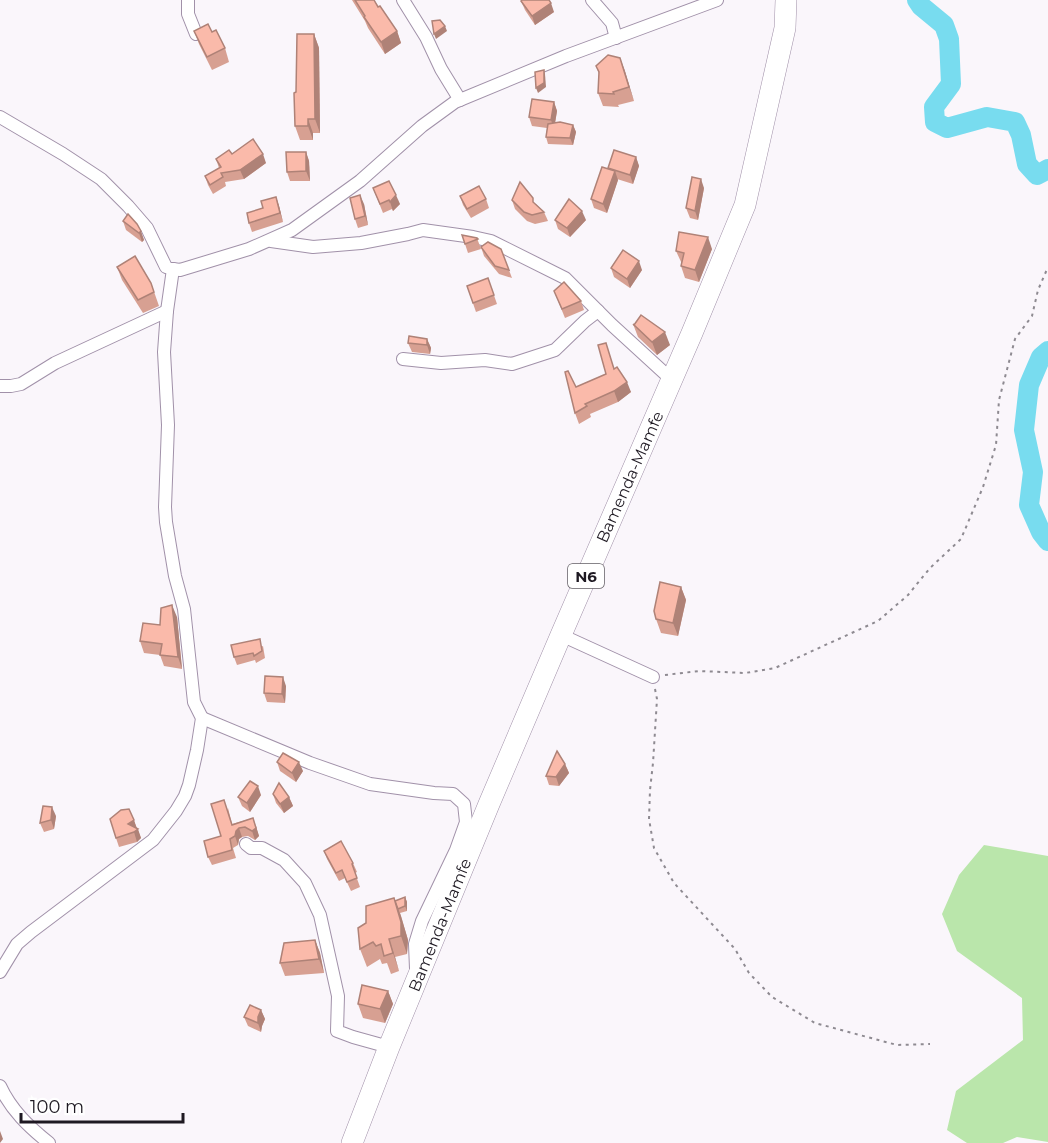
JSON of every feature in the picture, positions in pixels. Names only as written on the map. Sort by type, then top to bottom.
[{"type":"highway","name":"Bamenda-Mamfe","points":[[352,1143],[418,976],[745,205],[785,28],[786,0]]},
{"type":"street","points":[[188,0],[188,14],[196,34]]},
{"type":"street","points":[[404,0],[460,100]]},
{"type":"street","points":[[592,0],[612,22],[616,38]]},
{"type":"street","points":[[0,117],[63,154],[101,180],[147,228],[166,267],[180,270],[270,241],[292,230],[360,181],[422,126],[460,100],[566,56],[717,0]]},
{"type":"street","points":[[270,241],[313,247],[361,243],[423,230],[491,241],[566,278],[672,380]]},
{"type":"street","points":[[0,972],[17,944],[153,840],[176,811],[189,785],[201,734],[202,718],[194,702],[184,609],[175,576],[166,522],[168,425],[164,352],[173,270]]},
{"type":"street","points":[[0,386],[21,384],[55,363],[167,311]]},
{"type":"street","points":[[403,359],[441,363],[485,360],[512,363],[555,350],[598,311]]},
{"type":"street","points":[[561,635],[653,677]]},
{"type":"street","points":[[202,718],[310,763],[370,784],[453,794],[464,804],[466,822],[456,850],[422,921],[415,944],[418,976]]},
{"type":"street","points":[[246,844],[251,848],[262,848],[284,860],[305,884],[320,915],[338,996],[337,1031],[389,1047]]},
{"type":"street","points":[[0,1086],[4,1095],[28,1126],[49,1143]]},
{"type":"path","points":[[930,1044],[897,1045],[815,1023],[772,997],[749,973],[735,949],[674,883],[654,848],[649,819],[657,699],[653,677],[699,671],[745,673],[775,668],[878,621],[908,595],[930,568],[962,539],[983,487],[996,445],[999,400],[1015,339],[1032,316],[1038,290],[1048,267]]},
{"type":"green space","points":[[984,845],[1048,856],[1048,1142],[1017,1137],[1003,1143],[967,1143],[947,1130],[956,1091],[1023,1040],[1022,998],[957,951],[942,914],[959,875]]},
{"type":"building","points":[[355,0],[374,0],[397,31],[381,42]]},
{"type":"building","points":[[522,0],[549,0],[551,3],[532,16]]},
{"type":"building","points":[[440,20],[445,26],[434,34],[432,21]]},
{"type":"building","points":[[208,24],[212,32],[216,30],[225,48],[207,57],[194,31]]},
{"type":"building","points":[[297,34],[314,34],[315,119],[308,119],[308,126],[295,126]]},
{"type":"building","points":[[608,55],[620,58],[629,87],[613,92],[614,94],[598,93],[599,72],[596,66]]},
{"type":"building","points":[[544,70],[544,83],[536,88],[535,72]]},
{"type":"building","points":[[532,99],[554,102],[551,120],[529,117]]},
{"type":"building","points":[[560,122],[573,125],[570,138],[546,137],[548,124]]},
{"type":"building","points":[[253,139],[263,154],[240,170],[221,173],[223,177],[210,185],[205,176],[221,167],[216,159],[229,150],[232,154]]},
{"type":"building","points":[[614,150],[636,157],[630,175],[608,168]]},
{"type":"building","points":[[286,152],[306,152],[306,171],[287,172]]},
{"type":"building","points":[[602,167],[615,171],[603,204],[591,199]]},
{"type":"building","points":[[692,177],[701,179],[695,211],[686,208]]},
{"type":"building","points":[[389,181],[396,195],[390,202],[389,200],[380,204],[373,188]]},
{"type":"building","points":[[520,182],[533,198],[533,202],[544,212],[532,215],[524,212],[512,200]]},
{"type":"building","points":[[479,186],[486,199],[467,209],[460,196]]},
{"type":"building","points":[[360,195],[365,216],[355,219],[350,198]]},
{"type":"building","points":[[276,197],[280,213],[249,223],[247,213],[263,208],[261,201]]},
{"type":"building","points":[[569,199],[582,211],[567,228],[555,220]]},
{"type":"building","points":[[128,214],[137,224],[141,231],[139,233],[123,221]]},
{"type":"building","points":[[679,232],[708,237],[695,270],[681,266],[684,253],[676,251]]},
{"type":"building","points":[[462,235],[477,238],[478,239],[465,244]]},
{"type":"building","points":[[488,242],[501,249],[509,270],[495,266],[481,247]]},
{"type":"building","points":[[623,250],[639,261],[627,279],[611,268]]},
{"type":"building","points":[[135,256],[154,292],[138,300],[117,267]]},
{"type":"building","points":[[488,278],[494,295],[473,303],[467,286]]},
{"type":"building","points":[[564,282],[581,301],[562,309],[554,291]]},
{"type":"building","points":[[641,315],[665,332],[652,342],[634,325]]},
{"type":"building","points":[[409,336],[427,339],[427,345],[408,343]]},
{"type":"building","points":[[606,343],[614,369],[617,367],[627,382],[614,391],[585,404],[587,406],[575,413],[565,372],[568,371],[576,387],[606,374],[598,345]]},
{"type":"building","points":[[660,582],[681,587],[673,623],[656,619],[654,611]]},
{"type":"building","points":[[172,605],[178,657],[160,655],[162,644],[140,641],[143,623],[160,625],[161,608]]},
{"type":"building","points":[[260,639],[262,651],[254,656],[253,653],[234,657],[231,645]]},
{"type":"building","points":[[265,676],[283,677],[282,694],[264,693]]},
{"type":"building","points":[[557,751],[565,764],[556,777],[546,776]]},
{"type":"building","points":[[283,753],[299,762],[292,773],[277,762]]},
{"type":"building","points":[[250,781],[258,786],[247,803],[238,797]]},
{"type":"building","points":[[279,783],[289,797],[280,804],[273,794]]},
{"type":"building","points":[[224,800],[232,825],[253,818],[256,828],[252,831],[245,827],[239,828],[235,836],[230,839],[232,850],[208,857],[204,841],[221,836],[211,804]]},
{"type":"building","points":[[43,806],[52,807],[51,820],[40,823]]},
{"type":"building","points":[[129,809],[134,820],[128,824],[138,829],[116,838],[110,819],[121,810]]},
{"type":"building","points":[[341,841],[353,863],[357,878],[347,882],[342,870],[336,873],[324,851]]},
{"type":"building","points":[[405,897],[405,906],[398,909],[395,901]]},
{"type":"building","points":[[394,898],[401,922],[401,936],[389,939],[393,953],[384,956],[381,944],[376,946],[373,942],[360,949],[358,928],[366,923],[366,906]]},
{"type":"building","points":[[315,940],[319,959],[280,963],[284,943]]},
{"type":"building","points":[[362,985],[388,991],[380,1009],[358,1004]]},
{"type":"building","points":[[250,1005],[261,1010],[258,1023],[244,1017]]},
{"type":"waterway","points":[[917,0],[944,25],[949,39],[951,84],[934,107],[935,122],[947,128],[987,117],[1015,122],[1021,135],[1027,164],[1037,175],[1048,169]]},
{"type":"waterway","points":[[1048,351],[1041,357],[1029,385],[1024,430],[1033,472],[1029,505],[1041,532],[1048,541]]}]
